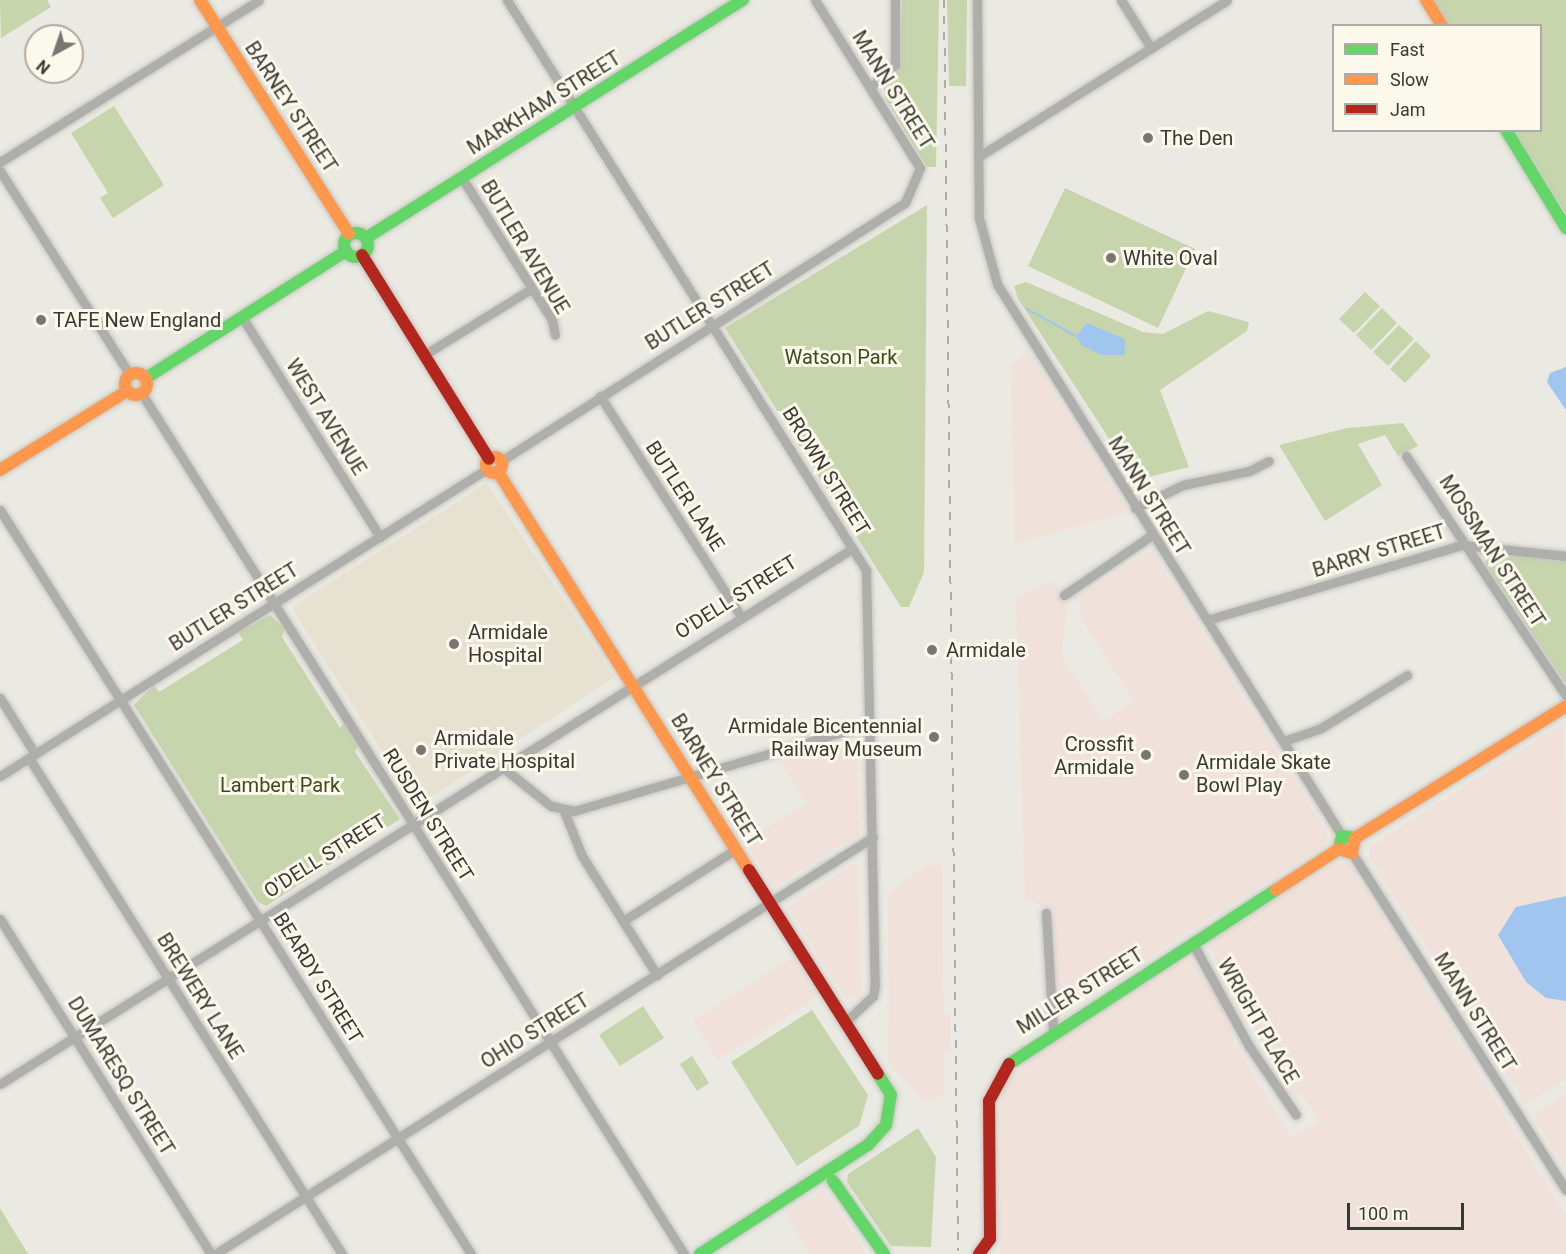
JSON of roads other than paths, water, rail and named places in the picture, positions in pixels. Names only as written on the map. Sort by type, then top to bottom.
[{"type":"street","name":"BARNEY STREET","points":[[200,0],[349,234]]},
{"type":"street","points":[[0,162],[259,0]]},
{"type":"street","name":"BROWN STREET","points":[[507,0],[866,570],[875,984],[873,996],[846,1021]]},
{"type":"street","name":"MARKHAM STREET","points":[[366,238],[743,0]]},
{"type":"street","name":"MANN STREET","points":[[815,0],[920,168]]},
{"type":"street","points":[[871,87],[895,65],[895,0]]},
{"type":"street","name":"MANN STREET","points":[[977,0],[979,218],[997,284],[1206,620],[1349,837]]},
{"type":"street","points":[[1121,0],[1151,48]]},
{"type":"street","points":[[978,157],[1227,0]]},
{"type":"street","points":[[1426,0],[1441,24]]},
{"type":"street","points":[[1507,132],[1566,228]]},
{"type":"street","name":"BUTLER STREET","points":[[0,776],[906,203],[920,168]]},
{"type":"street","points":[[0,171],[130,375],[127,391]]},
{"type":"street","name":"BUTLER AVENUE","points":[[462,178],[552,320],[555,335]]},
{"type":"street","points":[[130,375],[146,378],[346,252],[362,255],[366,238],[349,234],[346,252]]},
{"type":"street","name":"BARNEY STREET","points":[[362,255],[882,1077],[891,1095],[890,1113],[880,1134],[831,1176]]},
{"type":"street","points":[[424,355],[531,289]]},
{"type":"street","name":"WEST AVENUE","points":[[242,317],[380,537]]},
{"type":"street","points":[[0,470],[127,391],[142,394],[146,378]]},
{"type":"street","name":"RUSDEN STREET","points":[[142,394],[684,1254]]},
{"type":"street","name":"BUTLER LANE","points":[[600,396],[740,615]]},
{"type":"street","name":"MOSSMAN STREET","points":[[1406,456],[1462,545],[1566,696]]},
{"type":"street","points":[[1135,508],[1184,485],[1249,471],[1269,460]]},
{"type":"street","name":"BEARDY STREET","points":[[0,510],[471,1254]]},
{"type":"street","points":[[1064,595],[1152,535]]},
{"type":"street","name":"BARRY STREET","points":[[1206,620],[1462,545],[1566,556]]},
{"type":"street","name":"O'DELL STREET","points":[[0,1084],[740,615],[854,548]]},
{"type":"street","points":[[1284,741],[1320,728],[1407,675]]},
{"type":"street","name":"BREWERY LANE","points":[[0,698],[32,756],[167,978],[342,1254]]},
{"type":"street","points":[[1349,837],[1352,853],[1339,849],[1349,837],[1566,706]]},
{"type":"street","points":[[564,811],[691,777],[870,724]]},
{"type":"street","points":[[501,766],[564,811],[569,832],[657,975]]},
{"type":"street","name":"OHIO STREET","points":[[213,1254],[873,837]]},
{"type":"street","points":[[623,921],[736,849]]},
{"type":"street","name":"MILLER STREET","points":[[983,1253],[990,1239],[992,1088],[1015,1055],[1339,849]]},
{"type":"street","name":"MANN STREET","points":[[1352,853],[1566,1190]]},
{"type":"street","points":[[1046,913],[1053,1031]]},
{"type":"street","name":"DUMARESQ STREET","points":[[0,919],[213,1254]]},
{"type":"street","name":"WRIGHT PLACE","points":[[1192,942],[1249,1046],[1296,1115]]},
{"type":"street","points":[[700,1254],[831,1176],[884,1254]]},
{"type":"water","points":[[1087,323],[1125,339],[1125,355],[1101,355],[1081,345],[1076,336]]},
{"type":"water","points":[[1566,367],[1566,410],[1547,382],[1550,373]]},
{"type":"water","points":[[1566,896],[1566,1001],[1546,998],[1526,982],[1498,935],[1516,907]]},
{"type":"waterway","points":[[1027,309],[1076,336]]},
{"type":"railway","points":[[944,0],[958,1251]]},
{"type":"place","name":"The Den","points":[[1148,138]]},
{"type":"place","name":"White Oval","points":[[1111,258]]},
{"type":"place","name":"TAFE New England","points":[[41,320]]},
{"type":"place","name":"Armidale Hospital","points":[[454,644]]},
{"type":"place","name":"Armidale","points":[[932,650]]},
{"type":"place","name":"Armidale Bicentennial Railway Museum","points":[[934,737]]},
{"type":"place","name":"Armidale Private Hospital","points":[[421,750]]},
{"type":"place","name":"Crossfit Armidale","points":[[1146,755]]},
{"type":"place","name":"Armidale Skate Bowl Play","points":[[1184,775]]},
{"type":"park label","name":"Watson Park","points":[[841,357]]},
{"type":"park label","name":"Lambert Park","points":[[280,785]]}]
